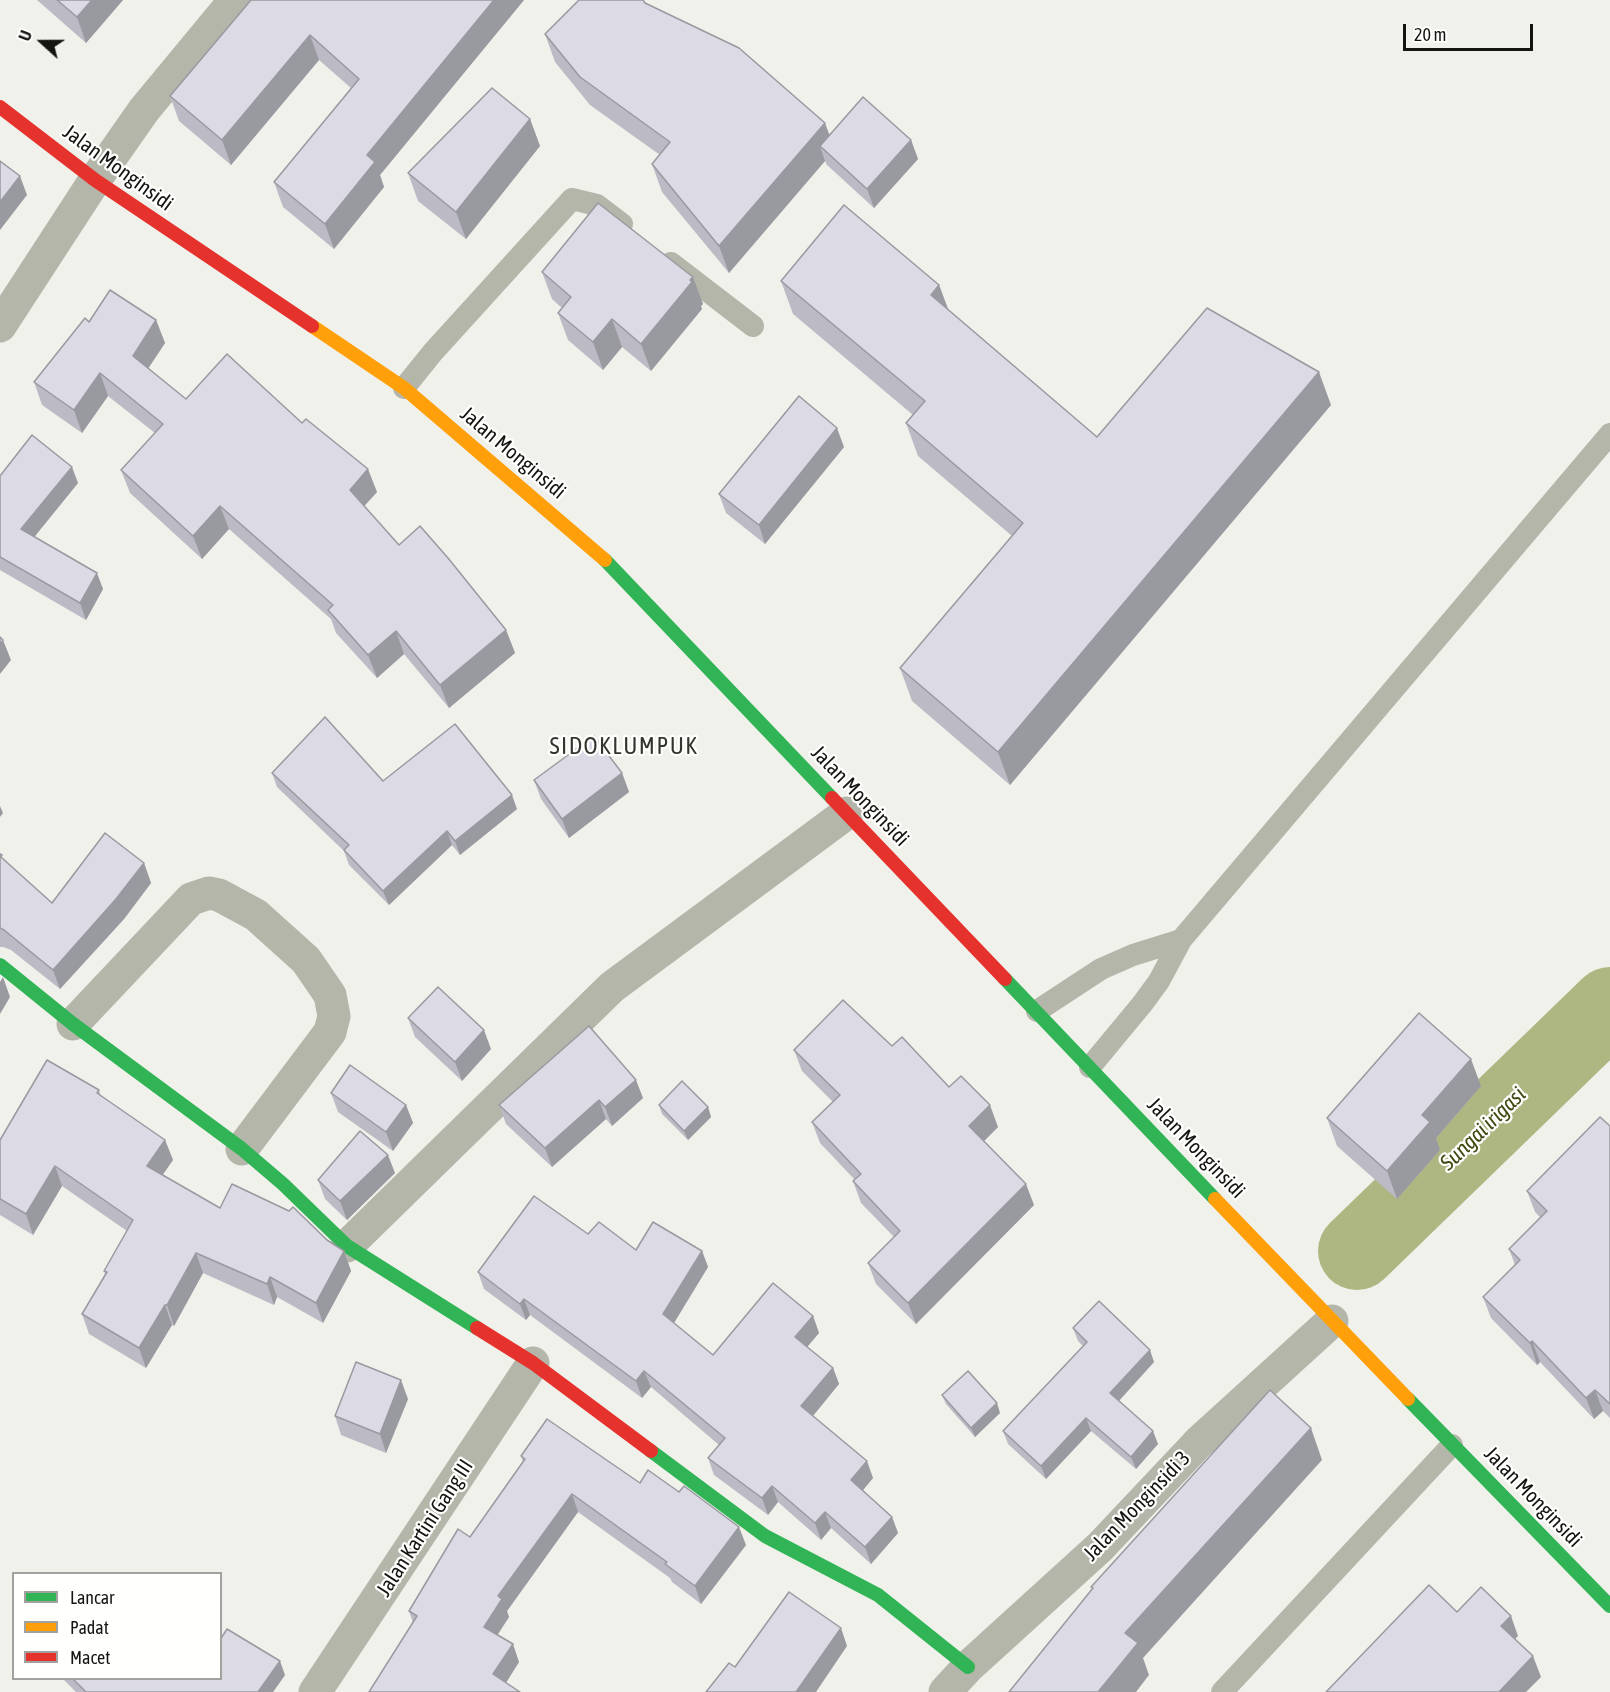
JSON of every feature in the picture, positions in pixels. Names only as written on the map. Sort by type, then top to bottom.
[{"type":"main road","name":"Jalan Monginsidi","points":[[0,107],[95,180],[404,388],[596,549],[1332,1321],[1610,1606]]},
{"type":"main road","points":[[0,966],[73,1024],[242,1149],[347,1246],[533,1363],[765,1536],[878,1595],[968,1668]]},
{"type":"street","points":[[0,326],[95,180],[144,110],[235,0]]},
{"type":"street","points":[[347,1246],[612,987],[847,813]]},
{"type":"street","points":[[73,1024],[191,899],[209,893],[219,895],[256,915],[306,960],[330,995],[334,1016],[330,1032],[242,1149]]},
{"type":"street","name":"Jalan Monginsidi 3","points":[[945,1692],[968,1668],[1100,1547],[1199,1442],[1332,1321]]},
{"type":"street","name":"Jalan Kartini Gang III","points":[[315,1692],[533,1363]]},
{"type":"lane","points":[[404,388],[572,199],[597,205],[753,326]]},
{"type":"lane","points":[[1090,1067],[1159,981],[1181,940],[1610,434]]},
{"type":"lane","points":[[1037,1011],[1101,969],[1133,955],[1181,940]]},
{"type":"lane","points":[[1222,1692],[1452,1445]]},
{"type":"building","points":[[57,0],[92,0],[77,17]]},
{"type":"building","points":[[251,0],[494,0],[367,155],[375,162],[325,224],[274,182],[359,79],[310,35],[222,140],[170,96]]},
{"type":"building","points":[[579,0],[643,0],[739,48],[825,123],[719,246],[652,164],[670,142],[580,77],[545,34]]},
{"type":"building","points":[[492,88],[530,119],[456,212],[408,173]]},
{"type":"building","points":[[863,97],[911,140],[867,189],[820,146]]},
{"type":"building","points":[[0,161],[20,176],[0,202]]},
{"type":"building","points":[[598,203],[693,277],[690,280],[692,282],[641,344],[612,319],[593,342],[558,313],[571,297],[542,272]]},
{"type":"building","points":[[844,205],[939,285],[931,295],[1097,437],[1207,308],[1319,372],[998,752],[900,668],[1023,523],[906,423],[925,401],[781,281]]},
{"type":"building","points":[[110,290],[156,320],[133,356],[186,399],[227,354],[302,423],[306,419],[368,469],[350,490],[399,545],[420,526],[506,630],[440,685],[396,631],[368,655],[328,610],[333,605],[220,506],[193,536],[121,470],[163,424],[100,373],[74,410],[34,382],[85,318],[89,322]]},
{"type":"building","points":[[799,396],[837,428],[759,525],[719,494]]},
{"type":"building","points":[[32,435],[72,467],[21,529],[97,573],[80,603],[0,557],[0,476]]},
{"type":"building","points":[[325,717],[383,781],[455,724],[512,795],[455,841],[447,831],[383,891],[344,850],[349,845],[272,773]]},
{"type":"building","points":[[594,736],[622,773],[562,819],[534,780]]},
{"type":"building","points":[[105,833],[144,863],[116,899],[53,970],[0,928],[0,854],[52,903]]},
{"type":"building","points":[[438,987],[484,1030],[455,1062],[408,1018]]},
{"type":"building","points":[[843,1000],[892,1046],[902,1037],[949,1087],[961,1076],[990,1105],[969,1126],[1026,1184],[908,1303],[868,1263],[900,1231],[853,1181],[861,1174],[812,1122],[840,1095],[794,1050]]},
{"type":"building","points":[[1419,1013],[1471,1059],[1422,1115],[1430,1122],[1387,1171],[1327,1118]]},
{"type":"building","points":[[589,1026],[636,1080],[605,1107],[599,1100],[545,1148],[499,1105]]},
{"type":"building","points":[[47,1060],[99,1090],[97,1093],[165,1140],[147,1166],[220,1208],[232,1184],[289,1211],[293,1207],[327,1240],[344,1251],[316,1303],[270,1277],[267,1284],[196,1253],[167,1305],[139,1348],[82,1314],[107,1272],[104,1271],[133,1220],[55,1166],[26,1214],[0,1199],[0,1140]]},
{"type":"building","points":[[350,1065],[406,1105],[386,1132],[331,1093]]},
{"type":"building","points":[[682,1081],[708,1107],[684,1131],[659,1105]]},
{"type":"building","points":[[1600,1117],[1610,1126],[1610,1404],[1595,1390],[1586,1398],[1532,1341],[1530,1343],[1483,1297],[1520,1260],[1509,1249],[1547,1211],[1527,1191]]},
{"type":"building","points":[[360,1131],[388,1155],[340,1201],[318,1180]]},
{"type":"building","points":[[534,1196],[588,1234],[599,1222],[636,1250],[653,1222],[702,1251],[663,1314],[713,1355],[773,1283],[813,1316],[795,1337],[833,1368],[801,1406],[867,1461],[851,1480],[892,1517],[865,1547],[825,1512],[815,1523],[772,1486],[762,1498],[708,1458],[725,1438],[644,1371],[636,1381],[524,1299],[520,1304],[478,1272]]},
{"type":"building","points":[[1099,1301],[1150,1350],[1110,1393],[1153,1431],[1131,1457],[1086,1418],[1041,1466],[1003,1431],[1087,1342],[1073,1328]]},
{"type":"building","points":[[356,1362],[401,1380],[380,1434],[335,1416]]},
{"type":"building","points":[[968,1371],[997,1403],[971,1428],[942,1395]]},
{"type":"building","points":[[1270,1390],[1311,1428],[1125,1633],[1138,1643],[1098,1692],[1009,1692],[1093,1588],[1091,1587]]},
{"type":"building","points":[[547,1419],[640,1483],[648,1470],[679,1492],[684,1486],[739,1527],[695,1586],[665,1564],[667,1562],[572,1494],[498,1596],[502,1599],[484,1627],[513,1644],[493,1674],[520,1692],[369,1692],[417,1616],[409,1611],[458,1529],[470,1537],[525,1459],[521,1456]]},
{"type":"building","points":[[1429,1585],[1457,1612],[1481,1587],[1511,1616],[1501,1626],[1533,1656],[1499,1692],[1326,1692]]},
{"type":"building","points":[[789,1592],[841,1628],[796,1692],[706,1692],[729,1663],[735,1667]]},
{"type":"building","points":[[227,1629],[280,1661],[258,1692],[86,1692],[74,1680],[222,1680],[222,1637]]},
{"type":"waterway","name":"Sungai irigasi","points":[[1357,1251],[1610,1006]]},
{"type":"traffic: fast","points":[[605,560],[832,798]]},
{"type":"traffic: fast","points":[[0,965],[73,1024],[242,1149],[283,1184],[347,1246],[477,1328]]},
{"type":"traffic: fast","points":[[1005,979],[1215,1199]]},
{"type":"traffic: fast","points":[[1408,1399],[1610,1606]]},
{"type":"traffic: fast","points":[[651,1451],[765,1536],[878,1595],[968,1667]]},
{"type":"traffic: slow","points":[[312,326],[404,388],[605,560]]},
{"type":"traffic: slow","points":[[1215,1199],[1408,1399]]},
{"type":"traffic: jam","points":[[0,107],[95,180],[312,326]]},
{"type":"traffic: jam","points":[[832,798],[1005,979]]},
{"type":"traffic: jam","points":[[477,1328],[533,1363],[651,1451]]},
{"type":"district","name":"SIDOKLUMPUK","points":[[624,746]]}]
